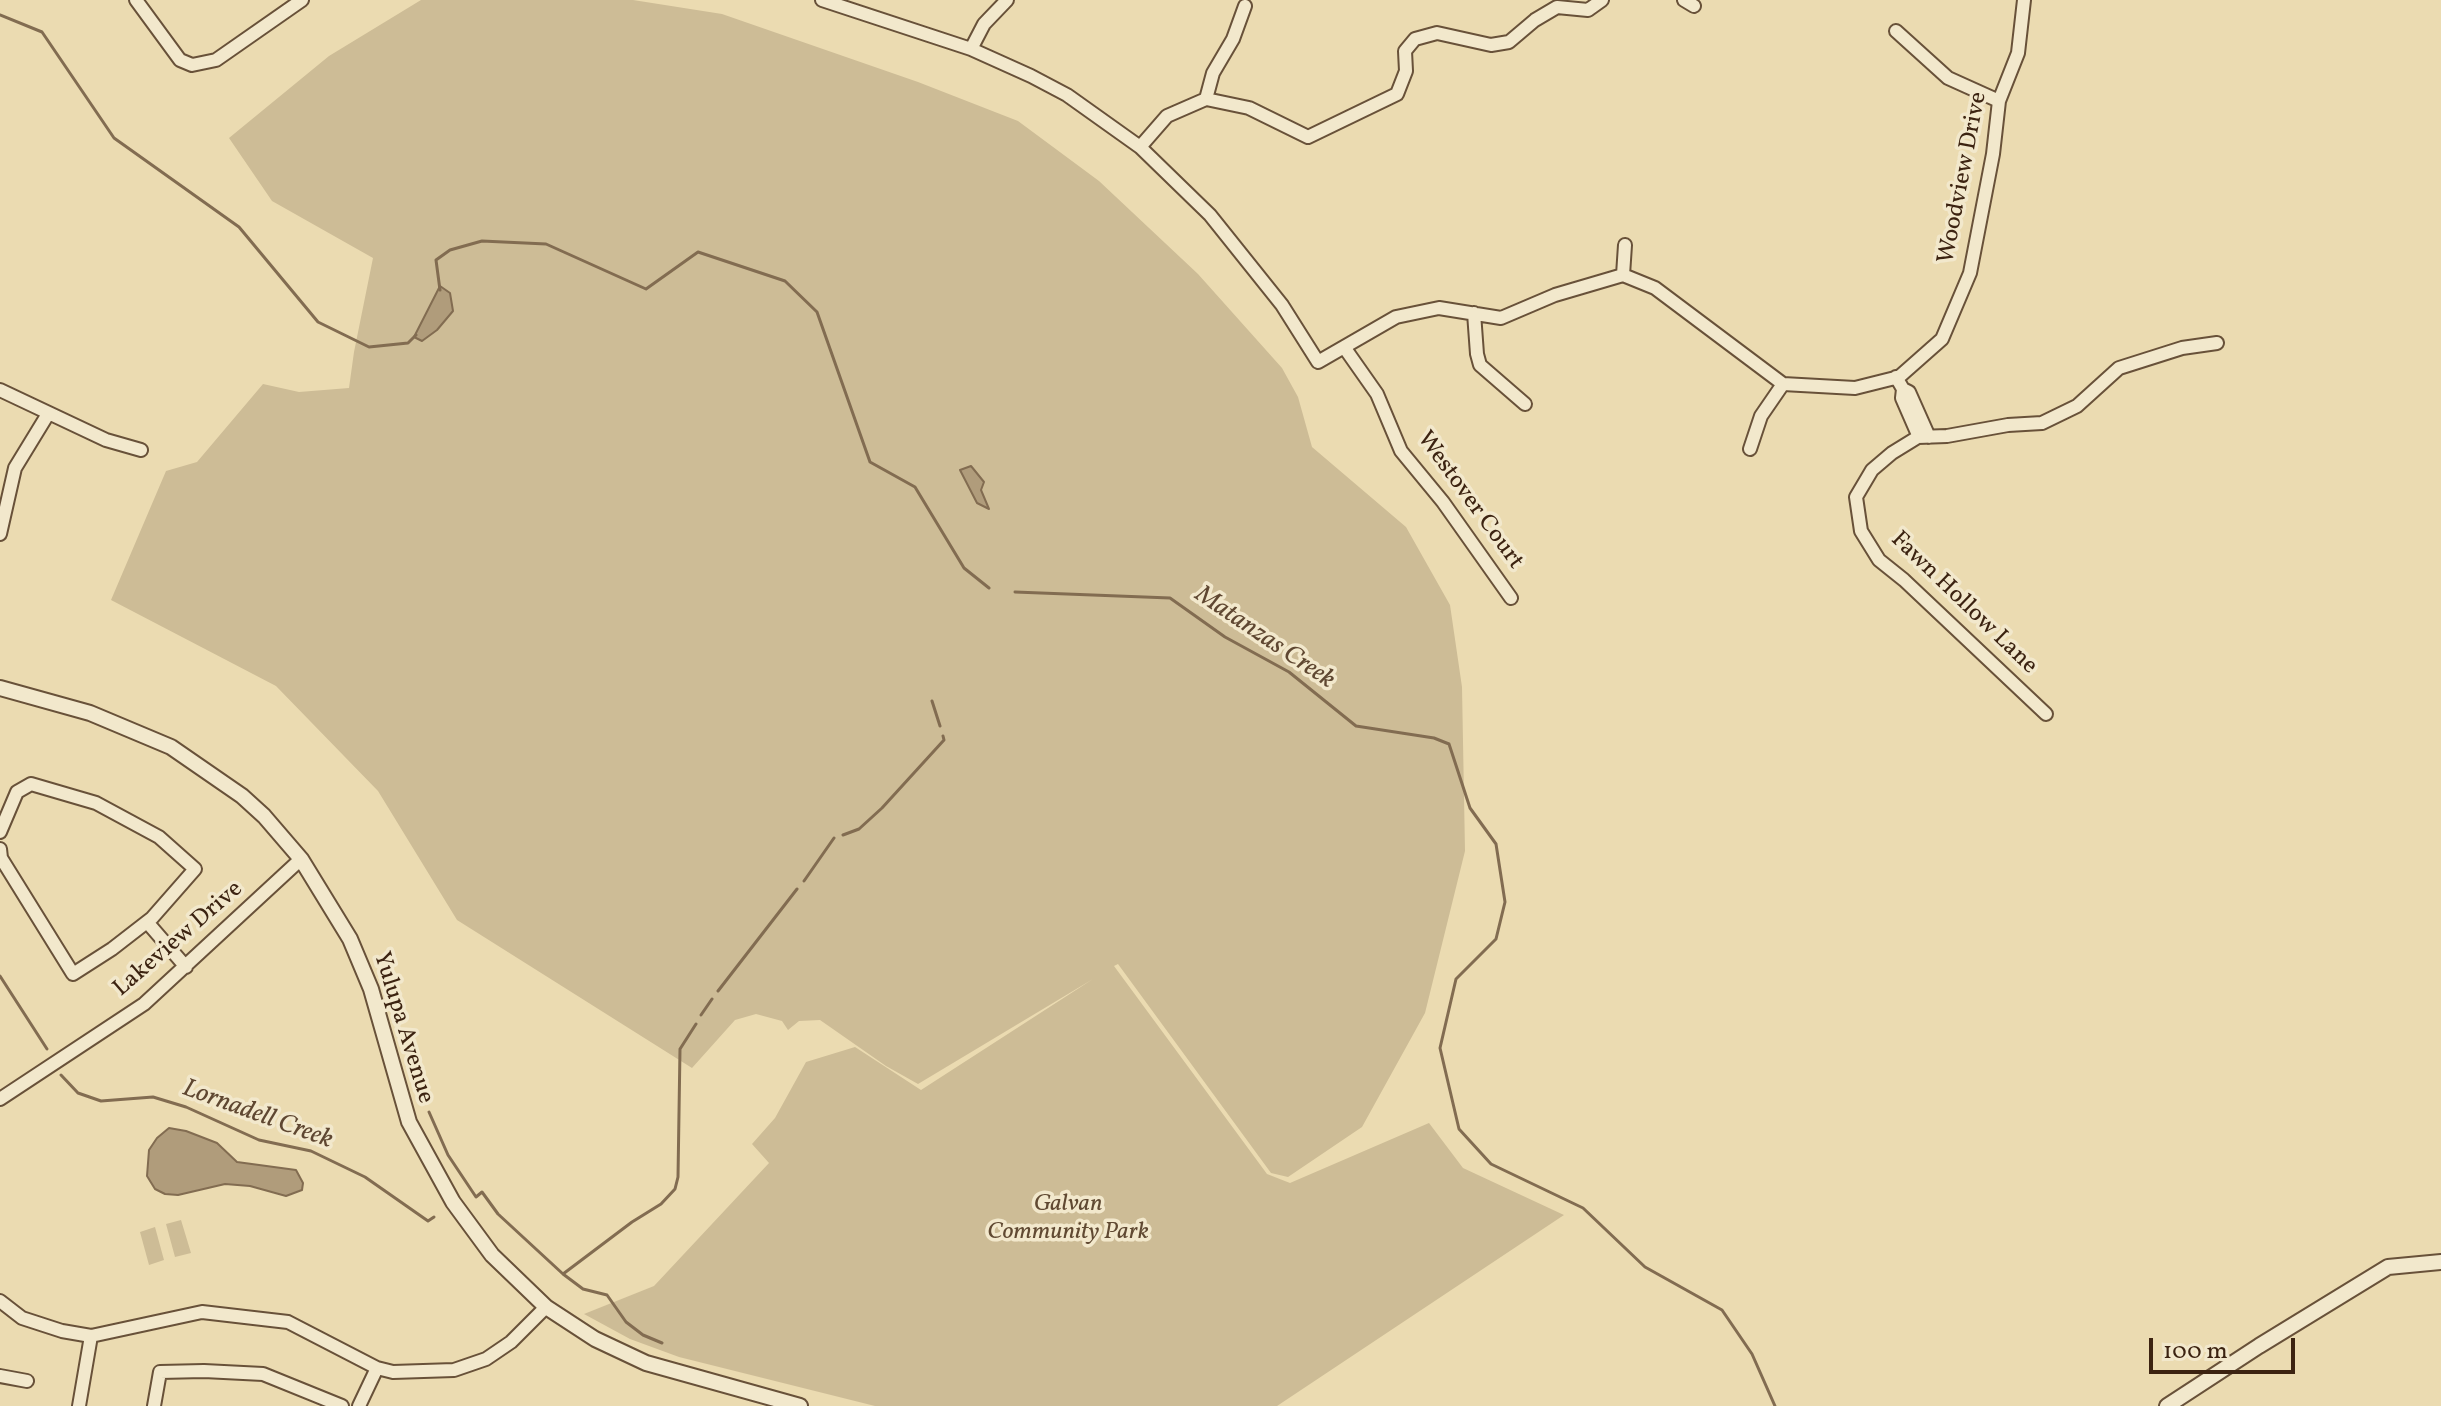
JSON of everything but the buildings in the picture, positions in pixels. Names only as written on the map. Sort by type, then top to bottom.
[{"type":"street","points":[[136,0],[180,60],[192,65],[216,60],[302,0]]},
{"type":"street","points":[[822,0],[971,49],[1067,95],[1140,147],[1210,215],[1282,305],[1318,362],[1396,317],[1439,308],[1501,318],[1555,295],[1623,275],[1655,288],[1783,384],[1761,416],[1750,449]]},
{"type":"street","points":[[971,49],[984,24],[1007,0]]},
{"type":"street","points":[[1140,147],[1167,116],[1206,99],[1249,108],[1308,137],[1397,94],[1406,71],[1405,51],[1415,39],[1437,33],[1491,45],[1509,42],[1535,20],[1557,7],[1588,10],[1602,0]]},
{"type":"street","name":"Woodview Drive","points":[[1783,384],[1855,388],[1899,383],[1942,339],[1970,273],[1996,139],[1999,101],[2018,53],[2024,0]]},
{"type":"street","points":[[1206,99],[1213,73],[1233,39],[1245,6]]},
{"type":"street","points":[[1896,31],[1948,78],[1999,101]]},
{"type":"street","points":[[1623,275],[1625,245]]},
{"type":"street","points":[[1474,313],[1480,365],[1525,404]]},
{"type":"street","name":"Fawn Hollow Lane","points":[[2046,714],[1879,560],[1861,531],[1856,497],[1872,470],[1892,453],[1924,437],[2042,423],[2077,406],[2119,368],[2182,348],[2217,343]]},
{"type":"street","name":"Westover Court","points":[[1344,347],[1377,394],[1401,451],[1443,502],[1511,598]]},
{"type":"street","points":[[1899,383],[1902,398],[1924,437]]},
{"type":"street","points":[[0,390],[106,440],[141,450]]},
{"type":"street","points":[[0,534],[15,468],[48,414]]},
{"type":"street","name":"Yulupa Avenue","points":[[0,688],[90,713],[171,747],[242,796],[264,816],[301,859],[350,939],[371,989],[409,1122],[453,1202],[492,1255],[546,1307],[595,1339],[646,1363],[750,1400],[800,1406]]},
{"type":"street","points":[[0,832],[17,792],[31,784],[96,803],[159,837],[195,869],[149,920],[73,974],[1,858],[0,849]]},
{"type":"street","name":"Lakeview Drive","points":[[0,1099],[144,1004],[301,859]]},
{"type":"street","points":[[149,920],[189,964]]},
{"type":"street","points":[[2167,1406],[2388,1267],[2441,1262]]},
{"type":"street","points":[[0,1301],[22,1318],[62,1331],[91,1336],[202,1312],[288,1322],[377,1368],[393,1372],[454,1370],[486,1359],[511,1342],[546,1307]]},
{"type":"street","points":[[79,1406],[91,1336]]},
{"type":"street","points":[[359,1406],[377,1368]]},
{"type":"street","points":[[154,1406],[160,1372],[204,1371],[263,1374],[342,1406]]},
{"type":"street","points":[[0,1376],[27,1381]]},
{"type":"green space","name":"Galvan Community Park","points":[[421,0],[633,0],[722,14],[918,82],[1018,121],[1099,181],[1198,274],[1282,368],[1298,397],[1312,447],[1406,527],[1450,605],[1462,687],[1465,851],[1425,1013],[1362,1127],[1288,1177],[1271,1173],[1118,964],[1114,966],[1267,1174],[1290,1183],[1429,1123],[1463,1168],[1564,1215],[1277,1406],[875,1406],[679,1357],[630,1339],[584,1314],[654,1286],[769,1163],[752,1144],[775,1118],[806,1062],[855,1047],[921,1090],[1093,979],[918,1084],[886,1066],[820,1020],[799,1021],[788,1030],[782,1021],[756,1014],[735,1020],[692,1068],[457,920],[378,791],[276,686],[111,600],[166,471],[197,462],[263,384],[299,392],[349,388],[373,258],[272,201],[229,138],[329,56]]},
{"type":"green space","points":[[181,1220],[191,1253],[175,1257],[166,1224]]},
{"type":"green space","points":[[155,1227],[164,1260],[149,1265],[140,1232]]},
{"type":"shaded area","points":[[440,286],[450,293],[453,311],[437,330],[422,341],[414,337]]},
{"type":"shaded area","points":[[971,466],[984,482],[981,490],[989,509],[977,503],[960,470]]},
{"type":"shaded area","points":[[169,1128],[217,1143],[237,1162],[296,1170],[303,1183],[302,1190],[286,1196],[250,1186],[225,1184],[178,1195],[165,1194],[155,1189],[147,1176],[149,1150]]},
{"type":"waterway","name":"Matanzas Creek","points":[[0,15],[42,32],[114,138],[239,227],[318,322],[369,347],[408,343],[416,335]]},
{"type":"waterway","name":"Matanzas Creek","points":[[440,290],[436,260],[450,250],[482,241],[546,244],[646,289],[698,252],[785,281],[817,312],[870,462],[915,487],[964,568],[989,588]]},
{"type":"waterway","name":"Matanzas Creek","points":[[1015,592],[1170,598],[1225,637],[1289,672],[1356,726],[1434,738],[1449,744],[1470,808],[1496,844],[1505,902],[1496,939],[1456,979],[1440,1048],[1459,1129],[1491,1164],[1583,1208],[1645,1267],[1722,1310],[1752,1354],[1775,1406]]},
{"type":"waterway","points":[[932,701],[940,726]]},
{"type":"waterway","points":[[843,835],[859,829],[882,808],[944,740],[943,736]]},
{"type":"waterway","points":[[804,881],[834,838]]},
{"type":"waterway","points":[[718,991],[797,889]]},
{"type":"waterway","name":"Lornadell Creek","points":[[0,976],[47,1049]]},
{"type":"waterway","points":[[701,1015],[712,999]]},
{"type":"waterway","name":"Lornadell Creek","points":[[429,1112],[448,1155],[476,1197],[482,1192],[498,1214],[563,1274],[661,1204],[675,1189],[678,1177],[680,1049],[696,1024]]},
{"type":"waterway","name":"Lornadell Creek","points":[[61,1075],[78,1093],[101,1101],[153,1097],[186,1107],[259,1140],[311,1151],[365,1177],[428,1221],[434,1217]]},
{"type":"waterway","points":[[563,1274],[583,1289],[607,1295],[626,1322],[643,1335],[662,1343]]}]
